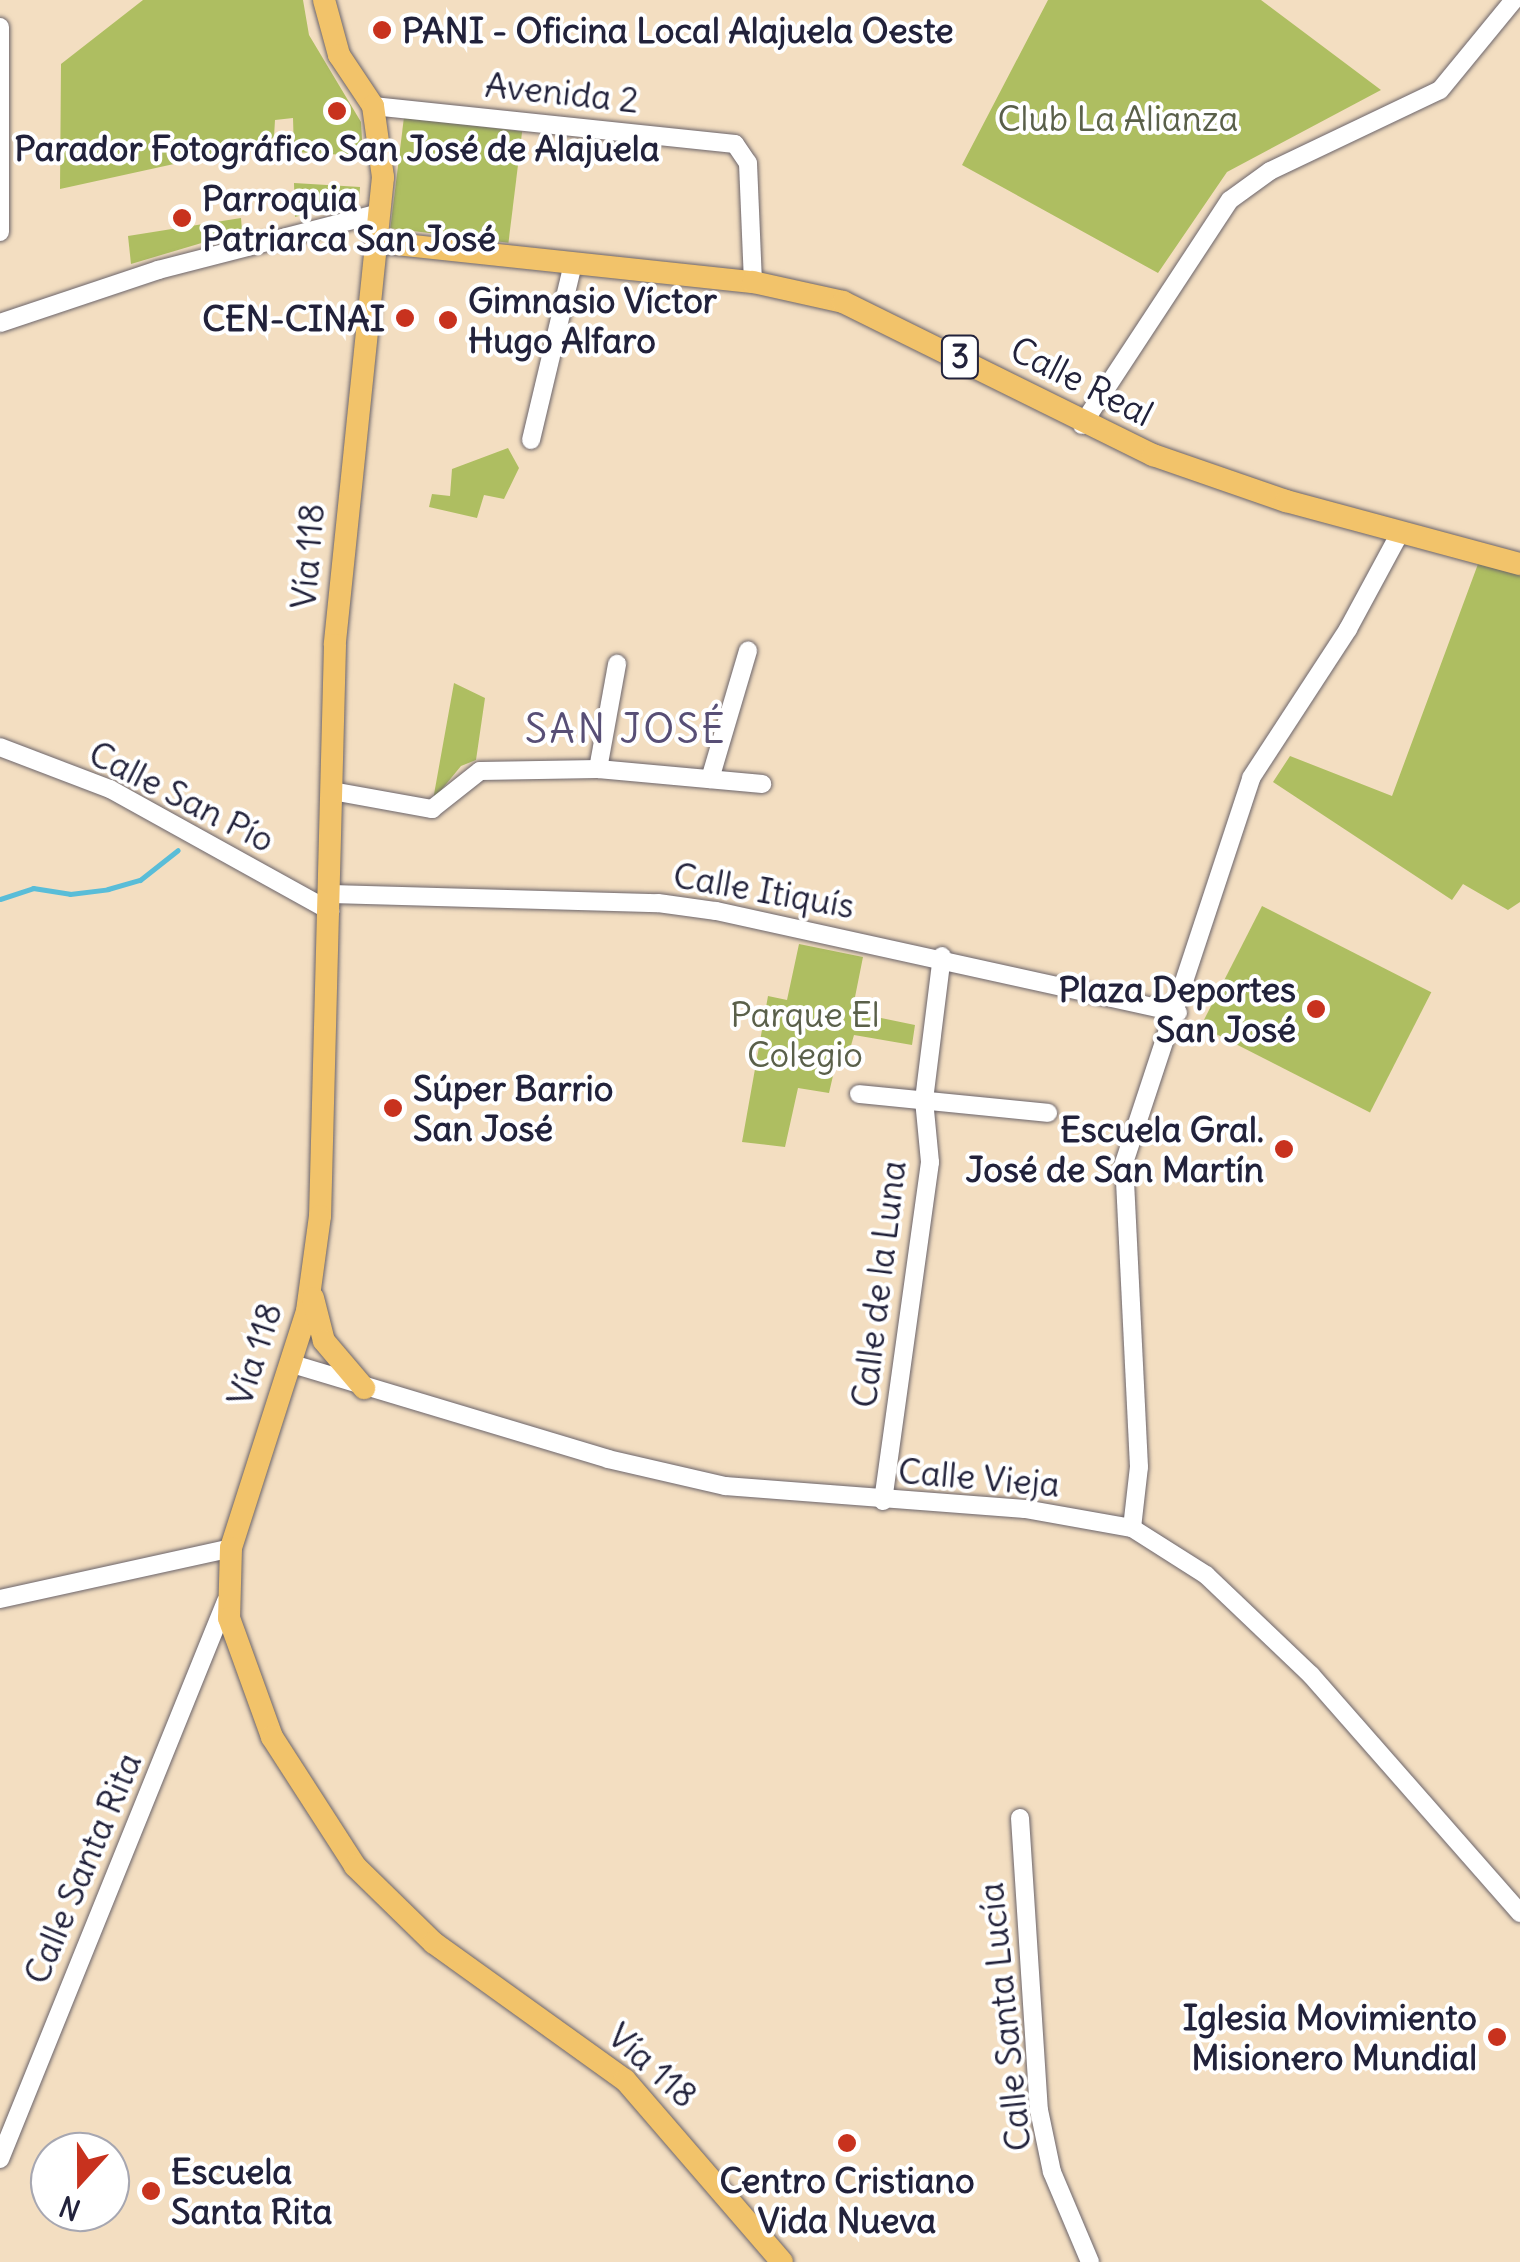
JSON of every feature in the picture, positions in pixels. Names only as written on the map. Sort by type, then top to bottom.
[{"type":"main road","name":"Vía 118","points":[[324,0],[339,55],[372,106],[384,152],[345,513],[332,791],[326,1146],[312,1287],[231,1548],[226,1602],[233,1638],[272,1738],[355,1866],[434,1943],[625,2080],[782,2262]]},
{"type":"main road","name":"Calle Real","points":[[377,242],[754,282],[843,302],[915,332],[1082,425],[1224,482],[1520,564]]},
{"type":"main road","points":[[312,1287],[324,1341],[364,1388]]},
{"type":"street","points":[[1082,425],[1230,200],[1270,171],[1440,90],[1514,0]]},
{"type":"street","points":[[0,27],[0,232]]},
{"type":"street","name":"Avenida 2","points":[[372,106],[727,142],[742,149],[748,163],[754,282]]},
{"type":"street","points":[[0,323],[158,270],[380,213]]},
{"type":"street","points":[[531,440],[574,264]]},
{"type":"street","points":[[1132,1528],[1139,1467],[1124,1162],[1178,1013],[1251,778],[1348,629],[1400,532]]},
{"type":"street","points":[[710,779],[748,651]]},
{"type":"street","points":[[598,769],[617,664]]},
{"type":"street","name":"Calle San Pío","points":[[0,747],[110,788],[331,902]]},
{"type":"street","points":[[332,791],[432,809],[480,770],[598,769],[762,784]]},
{"type":"street","name":"Calle Itiquís","points":[[331,902],[658,903],[942,956],[1178,1013]]},
{"type":"street","name":"Calle de la Luna","points":[[883,1502],[930,1162],[924,1100],[942,956]]},
{"type":"street","points":[[859,1094],[1048,1113]]},
{"type":"street","name":"Calle Vieja","points":[[289,1363],[663,1473],[883,1502],[1024,1509],[1132,1528],[1206,1575],[1311,1675],[1520,1912]]},
{"type":"street","points":[[0,1600],[231,1548]]},
{"type":"street","name":"Calle Santa Rita","points":[[0,2160],[226,1602]]},
{"type":"street","name":"Calle Santa Lucía","points":[[1020,1818],[1039,2110],[1052,2172],[1090,2262]]},
{"type":"green space","points":[[143,0],[303,0],[309,35],[361,122],[363,156],[294,152],[293,118],[275,120],[274,137],[260,145],[60,189],[61,64]]},
{"type":"green space","name":"Club La Alianza","points":[[1048,0],[1261,0],[1381,90],[1227,172],[1158,273],[962,165]]},
{"type":"green space","points":[[404,117],[522,132],[508,243],[390,228]]},
{"type":"green space","points":[[294,183],[360,187],[359,200],[295,217]]},
{"type":"green space","points":[[241,218],[242,231],[131,264],[128,236]]},
{"type":"green space","points":[[508,448],[519,468],[504,499],[484,495],[477,518],[429,507],[432,494],[450,496],[452,469]]},
{"type":"green space","points":[[1478,564],[1520,575],[1520,902],[1508,910],[1463,884],[1452,900],[1273,782],[1290,756],[1392,796]]},
{"type":"green space","points":[[454,683],[485,698],[476,760],[461,766],[433,800]]},
{"type":"green space","name":"Plaza Deportes San José","points":[[1262,906],[1431,992],[1370,1113],[1201,1026]]},
{"type":"green space","name":"Parque El Colegio","points":[[799,944],[863,957],[852,1012],[915,1025],[912,1045],[854,1035],[850,1049],[838,1054],[829,1093],[798,1088],[785,1147],[742,1142],[768,996],[787,1000]]},
{"type":"waterway","points":[[0,899],[33,888],[70,894],[108,889],[140,880],[178,850]]},
{"type":"place","name":"PANI - Oficina Local Alajuela Oeste","points":[[382,30]]},
{"type":"place","name":"Parador Fotográfico San José de Alajuela","points":[[337,111]]},
{"type":"place","name":"Parroquia Patriarca San José","points":[[182,218]]},
{"type":"place","name":"CEN-CINAI","points":[[405,318]]},
{"type":"place","name":"Gimnasio Víctor Hugo Alfaro","points":[[448,320]]},
{"type":"place","name":"Plaza Deportes San José","points":[[1316,1009]]},
{"type":"place","name":"Súper Barrio San José","points":[[393,1108]]},
{"type":"place","name":"Escuela Gral. José de San Martín","points":[[1284,1149]]},
{"type":"place","name":"Iglesia Movimiento Misionero Mundial","points":[[1497,2037]]},
{"type":"place","name":"Centro Cristiano Vida Nueva","points":[[847,2143]]},
{"type":"place","name":"Escuela Santa Rita","points":[[151,2191]]},
{"type":"district","name":"SAN JOSÉ","points":[[626,729]]}]
